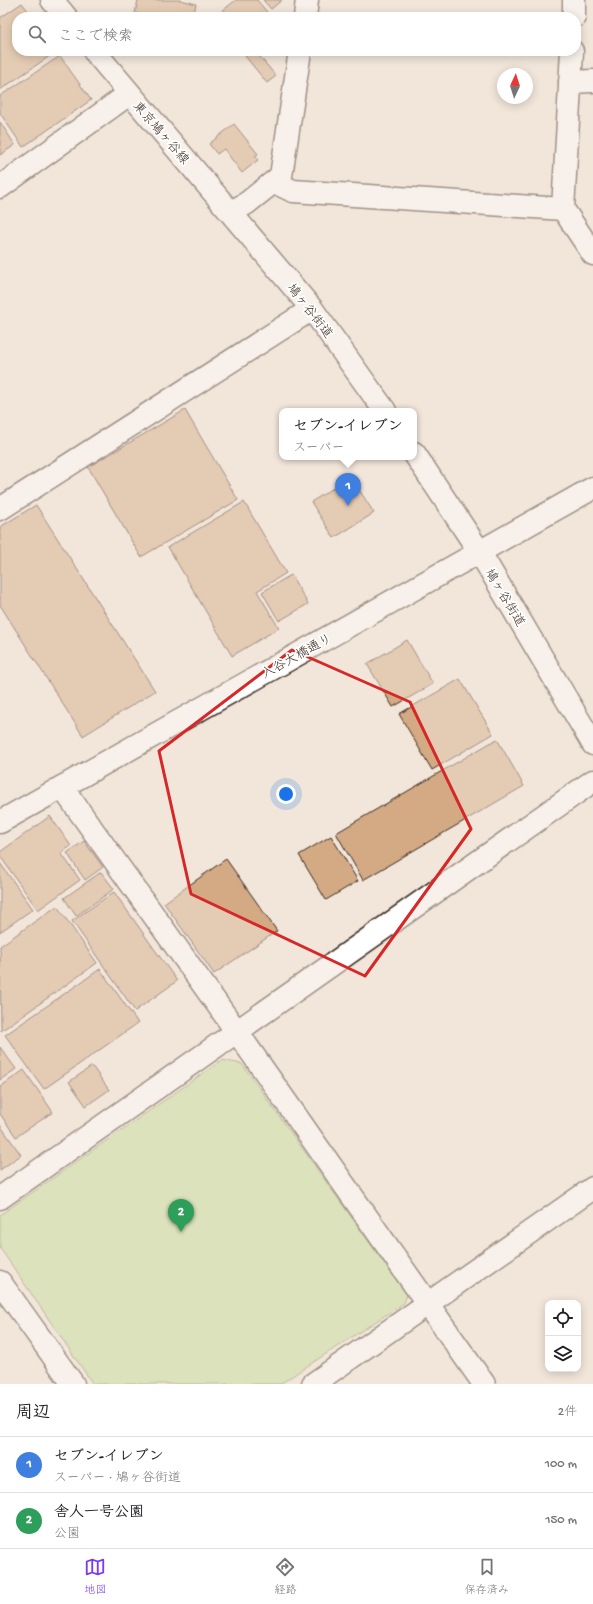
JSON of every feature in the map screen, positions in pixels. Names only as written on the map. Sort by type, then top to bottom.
[{"type":"street","points":[[52,0],[62,12]]},
{"type":"street","points":[[306,12],[307,0]]},
{"type":"street","points":[[574,0],[574,12]]},
{"type":"street","name":"東京鳩ヶ谷線","points":[[98,56],[129,94],[232,212]]},
{"type":"street","points":[[232,212],[281,176],[299,56]]},
{"type":"street","points":[[572,56],[563,209],[593,254]]},
{"type":"street","points":[[570,82],[593,81]]},
{"type":"street","points":[[0,187],[129,94]]},
{"type":"street","points":[[274,182],[293,191],[563,209]]},
{"type":"street","name":"鳩ヶ谷街道","points":[[232,212],[312,309],[383,408]]},
{"type":"street","points":[[0,509],[312,309]]},
{"type":"street","name":"鳩ヶ谷街道","points":[[417,458],[479,551],[593,744]]},
{"type":"street","name":"入谷大橋通り","points":[[0,822],[593,488]]},
{"type":"street","points":[[0,1198],[593,781]]},
{"type":"street","points":[[62,787],[237,1032],[484,1384]]},
{"type":"street","points":[[313,1384],[593,1188]]},
{"type":"street","points":[[0,1282],[73,1384]]},
{"type":"highlighted area","points":[[292,650],[410,702],[471,829],[365,976],[191,894],[159,751]]},
{"type":"green space","points":[[222,1060],[242,1064],[407,1295],[404,1303],[280,1384],[93,1384],[0,1248],[0,1215]]},
{"type":"building","points":[[138,0],[181,0],[196,4],[194,12],[135,12]]},
{"type":"building","points":[[236,0],[257,0],[267,12],[223,12],[222,11]]},
{"type":"building","points":[[263,0],[282,0],[271,9]]},
{"type":"building","points":[[22,3],[29,12],[12,12],[12,56],[50,56],[0,90],[0,18]]},
{"type":"building","points":[[60,56],[91,100],[23,147],[0,113],[0,96]]},
{"type":"building","points":[[245,56],[259,56],[276,76],[267,83]]},
{"type":"building","points":[[0,122],[15,145],[0,155]]},
{"type":"building","points":[[234,124],[258,154],[255,156],[258,160],[242,173],[224,149],[217,154],[209,144]]},
{"type":"building","points":[[185,410],[238,500],[141,557],[88,467]]},
{"type":"building","points":[[351,477],[374,513],[334,538],[311,502]]},
{"type":"building","points":[[244,502],[286,573],[257,591],[279,628],[232,656],[168,547]]},
{"type":"building","points":[[36,505],[155,691],[83,736],[0,605],[0,527]]},
{"type":"building","points":[[291,575],[308,604],[279,621],[262,592]]},
{"type":"building","points":[[407,640],[433,684],[393,707],[367,664]]},
{"type":"building","points":[[460,679],[493,734],[432,770],[399,714]]},
{"type":"building","points":[[497,739],[524,786],[363,880],[336,833]]},
{"type":"building","points":[[50,816],[71,846],[61,853],[80,880],[38,910],[0,856],[0,852]]},
{"type":"building","points":[[331,836],[358,881],[326,900],[299,855]]},
{"type":"building","points":[[84,841],[103,867],[85,880],[67,853]]},
{"type":"building","points":[[226,859],[277,931],[214,974],[164,903]]},
{"type":"building","points":[[0,863],[33,909],[0,932]]},
{"type":"building","points":[[101,872],[114,889],[76,916],[64,898]]},
{"type":"building","points":[[114,892],[177,981],[135,1011],[72,921]]},
{"type":"building","points":[[57,906],[97,963],[1,1031],[0,946]]},
{"type":"building","points":[[100,969],[138,1023],[44,1089],[5,1035]]},
{"type":"building","points":[[0,1047],[16,1069],[0,1080]]},
{"type":"building","points":[[92,1066],[109,1090],[86,1106],[69,1082]]},
{"type":"building","points":[[24,1070],[53,1112],[16,1137],[0,1114],[0,1087]]},
{"type":"building","points":[[0,1125],[21,1155],[0,1170]]},
{"type":"place","name":"セブン-イレブン","points":[[348,506]]},
{"type":"place","name":"舎人一号公園","points":[[181,1232]]}]
